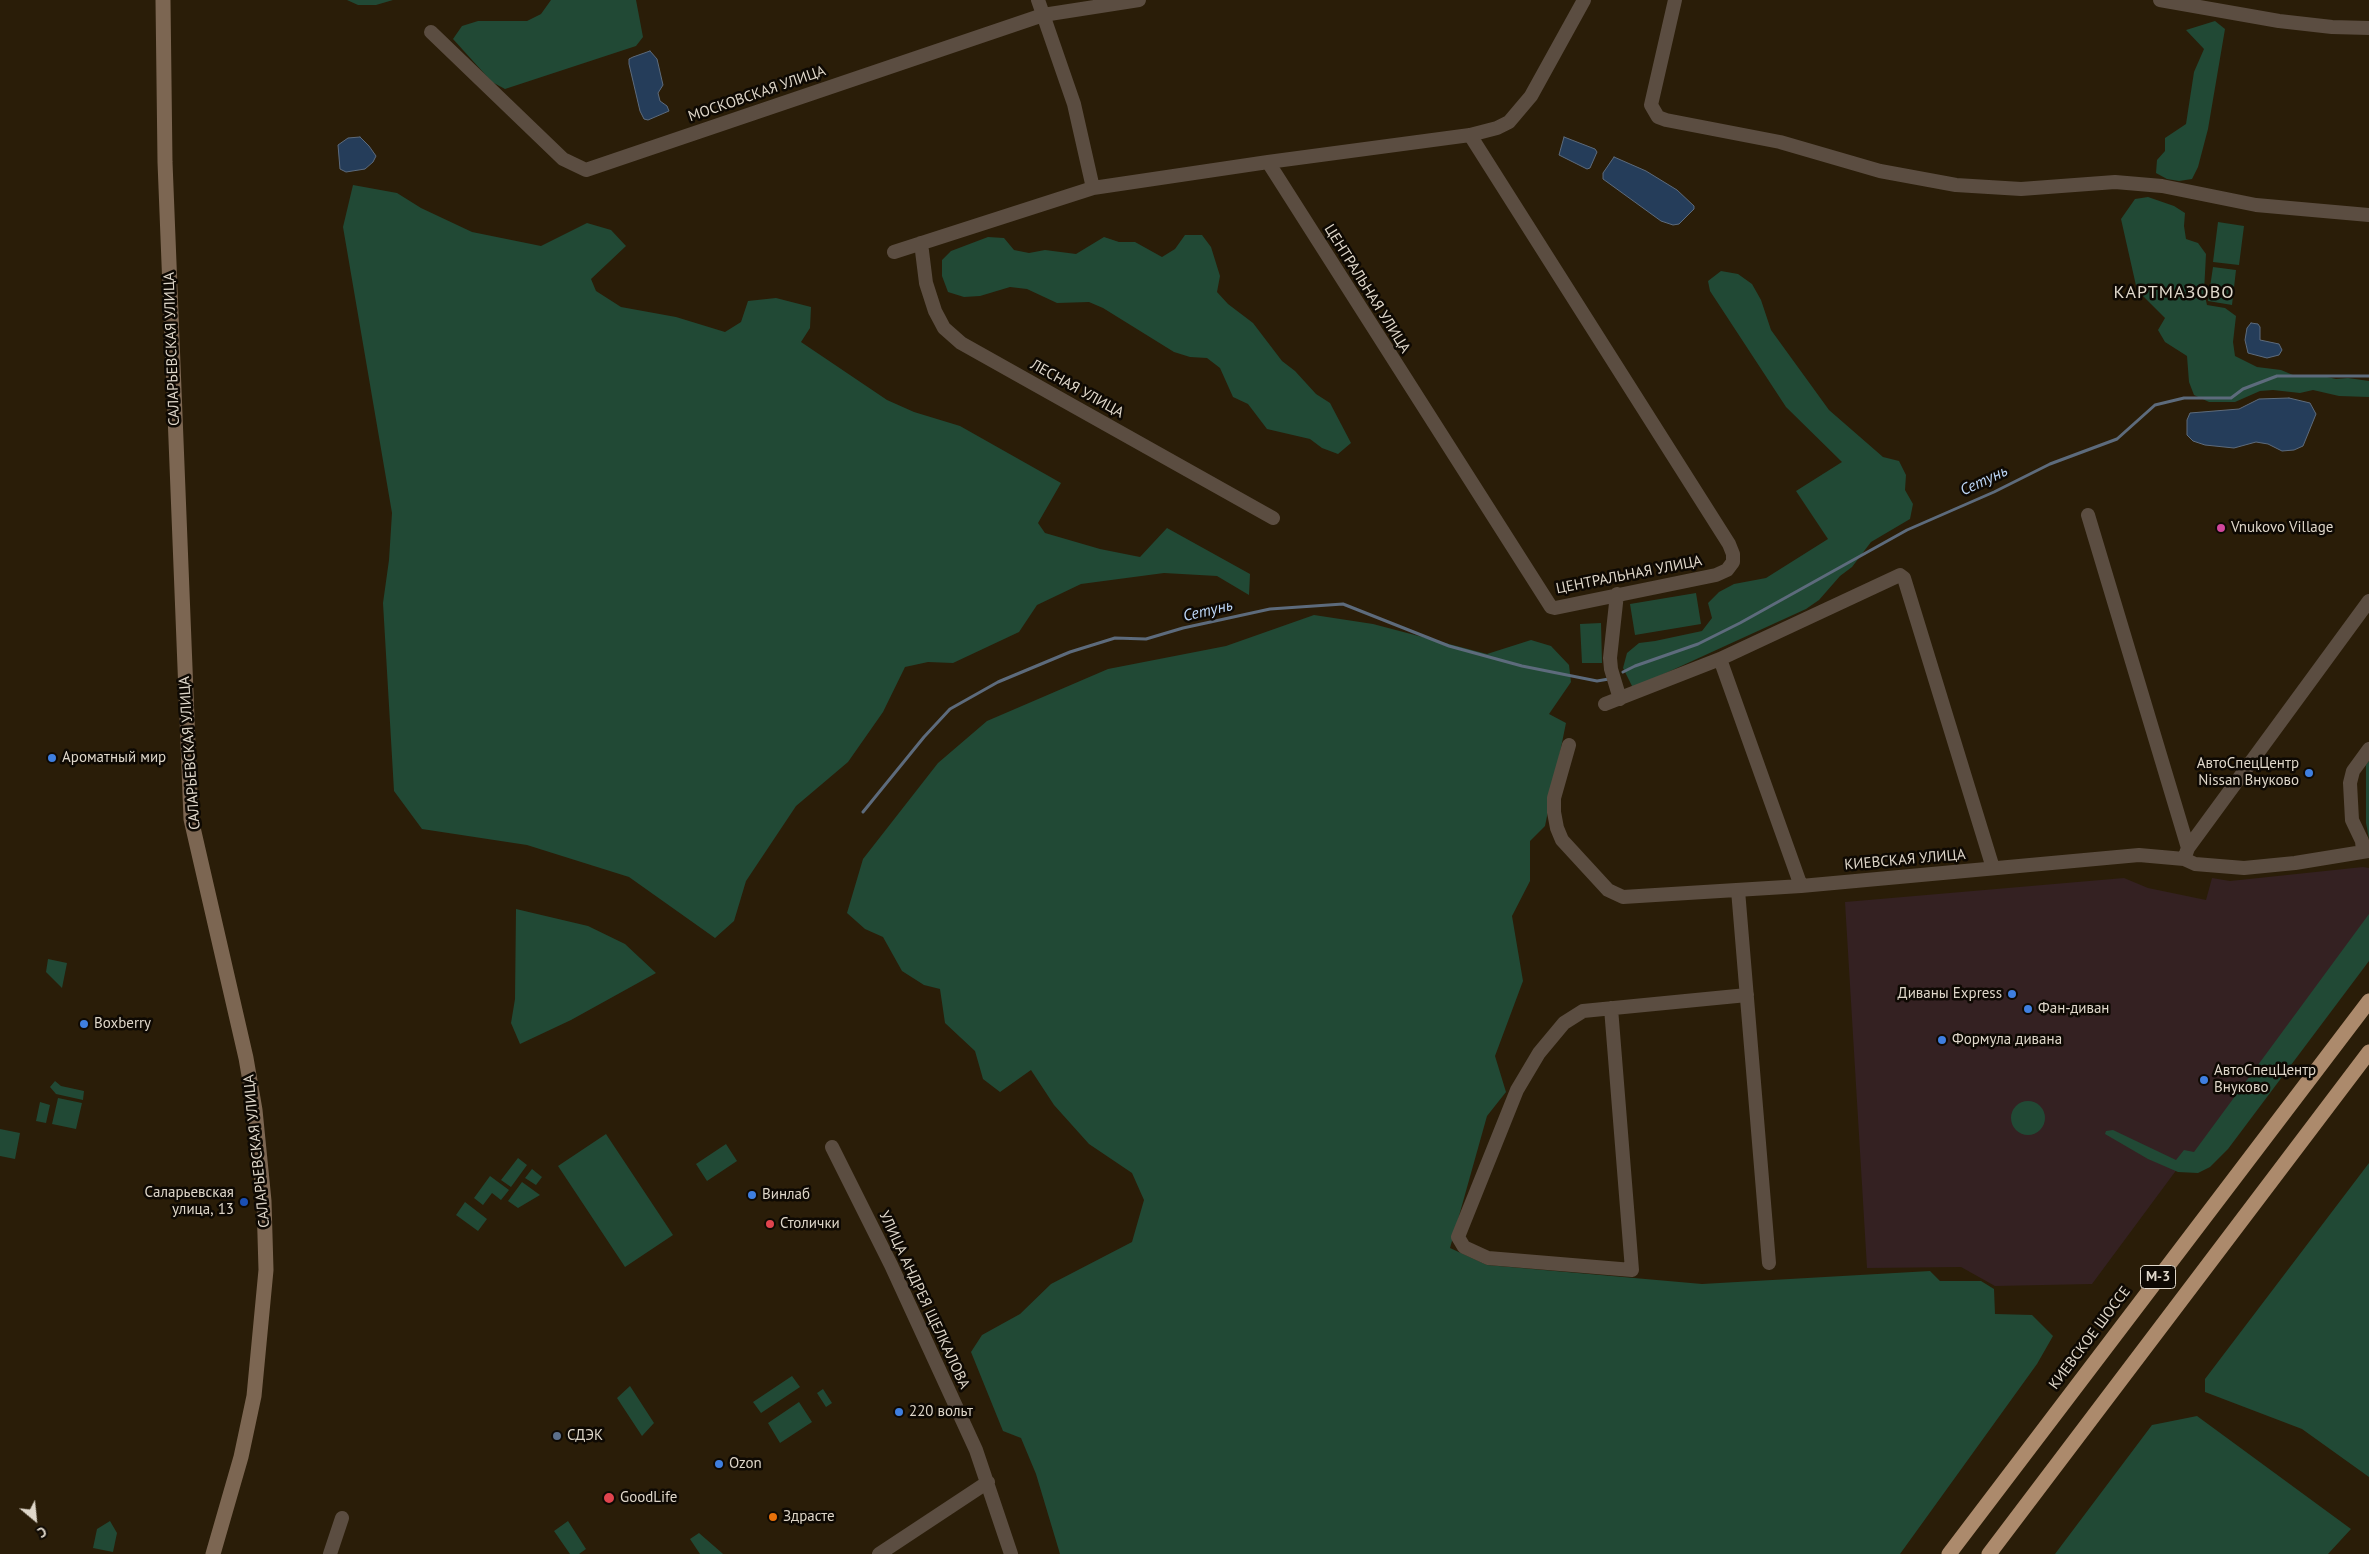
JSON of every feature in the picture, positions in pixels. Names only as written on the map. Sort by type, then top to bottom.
[{"type":"highway","name":"КИЕВСКОЕ ШОССЕ","points":[[1949,1554],[2369,1001]]},
{"type":"highway","name":"М-3","points":[[1989,1554],[2369,1052]]},
{"type":"street","name":"САЛАРЬЕВСКАЯ УЛИЦА","points":[[163,0],[165,162],[188,766],[192,819],[246,1058],[255,1110],[264,1202],[266,1270],[254,1396],[241,1457],[213,1554]]},
{"type":"street","points":[[1038,0],[1074,104],[1093,188]]},
{"type":"street","name":"МОСКОВСКАЯ УЛИЦА","points":[[431,32],[563,159],[586,170],[1044,15],[1139,0]]},
{"type":"street","points":[[894,252],[1093,188],[1470,135],[1497,128],[1510,122],[1531,96],[1584,0]]},
{"type":"street","points":[[1675,0],[1651,105],[1658,117],[1666,120],[1780,142],[1880,171],[1956,185],[2021,189],[2114,182],[2162,186],[2256,205],[2369,215]]},
{"type":"street","points":[[2160,0],[2279,20],[2332,27],[2369,28]]},
{"type":"street","name":"ЦЕНТРАЛЬНАЯ УЛИЦА","points":[[1268,162],[1547,604],[1555,608],[1716,575],[1727,570],[1732,562],[1733,554],[1724,535],[1470,135]]},
{"type":"street","name":"ЛЕСНАЯ УЛИЦА","points":[[921,243],[926,283],[935,311],[944,328],[962,343],[1273,518]]},
{"type":"street","points":[[2088,515],[2186,854]]},
{"type":"street","points":[[1604,704],[1720,658],[1900,575],[1904,578],[1993,868]]},
{"type":"street","points":[[1617,594],[1610,658],[1620,699]]},
{"type":"street","points":[[2186,854],[2369,601]]},
{"type":"street","points":[[1720,658],[1801,886]]},
{"type":"street","name":"КИЕВСКАЯ УЛИЦА","points":[[1570,745],[1554,798],[1557,828],[1562,840],[1608,890],[1623,897],[1801,886],[2139,855],[2186,854],[2195,864],[2244,868],[2295,863],[2366,851]]},
{"type":"street","points":[[2366,851],[2352,820],[2350,783],[2353,771],[2369,749]]},
{"type":"street","points":[[1738,890],[1769,1263]]},
{"type":"street","points":[[1611,1008],[1632,1270],[1488,1258],[1464,1247],[1458,1237],[1517,1090],[1538,1053],[1564,1023],[1583,1011],[1611,1008],[1746,995]]},
{"type":"street","name":"УЛИЦА АНДРЕЯ ЩЕЛКАЛОВА","points":[[832,1147],[936,1361],[976,1450],[1011,1554]]},
{"type":"street","points":[[880,1554],[988,1482]]},
{"type":"street","points":[[330,1554],[342,1518]]},
{"type":"shaded area","points":[[2363,867],[2369,868],[2369,916],[2195,1153],[2189,1153],[2092,1284],[1995,1286],[1961,1267],[1867,1268],[1845,902],[2124,878],[2148,888],[2206,900],[2212,878],[2230,881]]},
{"type":"green space","points":[[347,0],[393,0],[376,5],[358,5]]},
{"type":"green space","points":[[551,0],[636,0],[643,37],[636,46],[505,89],[492,82],[453,39],[462,26],[478,21],[527,21],[541,14]]},
{"type":"green space","points":[[2215,21],[2225,29],[2208,129],[2198,167],[2192,179],[2179,181],[2167,179],[2156,173],[2157,160],[2165,151],[2165,138],[2186,124],[2194,72],[2204,49],[2186,30]]},
{"type":"green space","points":[[353,185],[397,193],[421,208],[472,232],[541,246],[587,223],[611,230],[626,246],[591,279],[596,291],[621,307],[676,317],[725,332],[741,322],[748,301],[776,298],[811,307],[810,328],[801,342],[887,400],[914,412],[960,426],[1061,483],[1038,523],[1045,533],[1100,549],[1140,557],[1167,528],[1250,574],[1249,595],[1217,576],[1164,573],[1081,584],[1037,605],[1019,632],[953,663],[928,662],[905,667],[883,712],[848,762],[796,806],[746,881],[734,921],[715,938],[629,877],[527,845],[422,829],[394,791],[383,603],[389,560],[392,513],[343,227]]},
{"type":"green space","points":[[2148,197],[2174,206],[2185,213],[2186,239],[2198,243],[2206,254],[2204,292],[2207,305],[2225,308],[2236,316],[2233,342],[2235,356],[2257,367],[2281,370],[2293,375],[2318,375],[2336,379],[2348,378],[2369,381],[2369,397],[2339,396],[2313,390],[2300,393],[2273,390],[2260,391],[2235,402],[2209,402],[2194,395],[2189,382],[2187,356],[2165,342],[2158,330],[2165,318],[2137,290],[2121,219],[2135,199]]},
{"type":"green space","points":[[2218,222],[2244,226],[2239,265],[2213,262]]},
{"type":"green space","points":[[1185,235],[1202,235],[1211,247],[1220,276],[1217,292],[1228,304],[1253,323],[1282,361],[1295,371],[1316,394],[1330,403],[1351,443],[1338,454],[1322,448],[1310,439],[1267,429],[1248,404],[1233,397],[1220,368],[1207,358],[1190,357],[1174,352],[1103,308],[1089,302],[1057,303],[1027,289],[1010,287],[980,296],[964,297],[948,292],[942,276],[942,260],[951,251],[988,237],[1004,238],[1014,250],[1029,253],[1045,250],[1076,254],[1104,237],[1119,242],[1135,242],[1162,257],[1175,249]]},
{"type":"green space","points":[[2213,267],[2236,270],[2232,305],[2208,301]]},
{"type":"green space","points":[[1721,271],[1738,274],[1752,284],[1761,300],[1771,330],[1829,410],[1883,457],[1899,461],[1906,475],[1905,490],[1913,504],[1910,519],[1871,542],[1852,567],[1840,576],[1819,600],[1806,609],[1633,688],[1623,668],[1627,653],[1639,643],[1702,631],[1712,618],[1708,603],[1719,592],[1734,584],[1766,578],[1828,539],[1796,491],[1842,462],[1786,407],[1710,291],[1708,281]]},
{"type":"green space","points":[[1696,593],[1701,624],[1635,635],[1630,604]]},
{"type":"green space","points":[[1314,615],[1373,624],[1487,654],[1531,640],[1551,646],[1569,665],[1571,682],[1549,714],[1566,723],[1545,826],[1530,841],[1530,881],[1512,916],[1523,981],[1495,1056],[1506,1092],[1487,1116],[1450,1248],[1487,1265],[1702,1284],[1930,1271],[1940,1281],[1981,1281],[1994,1289],[1995,1314],[2032,1315],[2053,1336],[2037,1364],[1900,1554],[1060,1554],[1036,1474],[1021,1438],[1003,1431],[971,1352],[982,1335],[1020,1314],[1051,1284],[1132,1242],[1144,1200],[1132,1173],[1089,1144],[1054,1105],[1031,1070],[1000,1092],[983,1079],[975,1051],[945,1023],[940,989],[924,985],[902,971],[883,937],[865,929],[847,913],[863,859],[938,763],[987,721],[1108,669],[1226,646]]},
{"type":"green space","points":[[1601,623],[1602,663],[1582,663],[1580,624]]},
{"type":"green space","points":[[2369,761],[2369,839],[2366,823],[2366,765]]},
{"type":"green space","points":[[516,909],[588,926],[625,944],[656,973],[571,1020],[520,1044],[511,1023],[515,999]]},
{"type":"green space","points":[[2369,914],[2369,961],[2228,1149],[2210,1167],[2198,1173],[2178,1172],[2148,1159],[2105,1134],[2106,1131],[2113,1130],[2176,1160],[2184,1150],[2194,1152]]},
{"type":"green space","points":[[48,959],[67,963],[62,988],[46,972]]},
{"type":"green space","points":[[55,1081],[61,1086],[84,1091],[83,1100],[56,1094],[50,1087]]},
{"type":"green space","points":[[58,1098],[82,1103],[76,1129],[52,1124]]},
{"type":"green space","points":[[2028,1101],[2040,1106],[2045,1118],[2040,1130],[2028,1135],[2016,1130],[2011,1118],[2016,1106]]},
{"type":"green space","points":[[40,1102],[50,1105],[46,1123],[36,1121]]},
{"type":"green space","points":[[0,1129],[20,1133],[15,1159],[0,1156]]},
{"type":"green space","points":[[606,1134],[673,1235],[625,1267],[558,1166]]},
{"type":"green space","points":[[726,1144],[737,1161],[707,1181],[696,1164]]},
{"type":"green space","points":[[518,1158],[527,1165],[511,1187],[501,1180]]},
{"type":"green space","points":[[2369,1163],[2369,1477],[2302,1429],[2205,1392],[2205,1379]]},
{"type":"green space","points":[[532,1169],[542,1177],[536,1185],[525,1178]]},
{"type":"green space","points":[[490,1176],[509,1190],[501,1200],[492,1193],[483,1205],[474,1198]]},
{"type":"green space","points":[[522,1182],[540,1195],[518,1208],[508,1201]]},
{"type":"green space","points":[[465,1202],[487,1219],[478,1231],[456,1215]]},
{"type":"green space","points":[[792,1376],[800,1387],[761,1413],[753,1402]]},
{"type":"green space","points":[[630,1386],[654,1423],[642,1436],[617,1398]]},
{"type":"green space","points":[[823,1389],[832,1403],[826,1407],[817,1393]]},
{"type":"green space","points":[[799,1402],[812,1422],[780,1443],[768,1423]]},
{"type":"green space","points":[[2197,1416],[2351,1529],[2328,1554],[2055,1554],[2152,1425]]},
{"type":"green space","points":[[110,1521],[117,1533],[113,1552],[93,1548],[97,1529]]},
{"type":"green space","points":[[568,1521],[586,1549],[579,1554],[570,1554],[554,1531]]},
{"type":"green space","points":[[699,1533],[723,1554],[700,1554],[690,1539]]},
{"type":"water","points":[[650,51],[657,59],[663,85],[658,93],[660,101],[667,106],[669,111],[648,120],[644,119],[640,111],[629,59]]},
{"type":"water","points":[[360,137],[376,156],[373,162],[365,169],[346,172],[340,169],[338,145],[348,138]]},
{"type":"water","points":[[1564,137],[1595,149],[1597,152],[1590,168],[1587,169],[1559,155]]},
{"type":"water","points":[[1614,157],[1646,171],[1677,190],[1694,206],[1694,209],[1679,224],[1673,225],[1661,221],[1603,179],[1603,173]]},
{"type":"water","points":[[2251,323],[2258,324],[2260,327],[2260,340],[2279,344],[2282,350],[2279,355],[2267,358],[2248,353],[2245,340],[2247,328]]},
{"type":"water","points":[[2289,398],[2310,403],[2316,414],[2303,446],[2294,450],[2282,451],[2268,444],[2256,442],[2234,448],[2205,445],[2193,441],[2187,435],[2187,420],[2190,413],[2239,409],[2259,399]]},
{"type":"waterway","name":"Сетунь","points":[[1623,672],[1698,644],[1740,623],[1907,530],[1994,492],[2050,464],[2117,439],[2155,405],[2184,398],[2231,398],[2243,389],[2277,376],[2369,376]]},
{"type":"waterway","name":"Сетунь","points":[[863,812],[924,737],[950,709],[998,682],[1070,652],[1115,638],[1146,639],[1183,628],[1270,609],[1343,604],[1449,646],[1522,666],[1597,681],[1609,679]]},
{"type":"place","name":"Vnukovo Village","points":[[2221,528]]},
{"type":"place","name":"Ароматный мир","points":[[52,758]]},
{"type":"place","name":"АвтоСпецЦентр Nissan Внуково","points":[[2309,773]]},
{"type":"place","name":"Диваны Express","points":[[2012,994]]},
{"type":"place","name":"Фан-диван","points":[[2028,1009]]},
{"type":"place","name":"Boxberry","points":[[84,1024]]},
{"type":"place","name":"Формула дивана","points":[[1942,1040]]},
{"type":"place","name":"АвтоСпецЦентр Внуково","points":[[2204,1080]]},
{"type":"place","name":"Винлаб","points":[[752,1195]]},
{"type":"place","name":"Саларьевская улица, 13","points":[[244,1202]]},
{"type":"place","name":"Столички","points":[[770,1224]]},
{"type":"place","name":"220 вольт","points":[[899,1412]]},
{"type":"place","name":"СДЭК","points":[[557,1436]]},
{"type":"place","name":"Ozon","points":[[719,1464]]},
{"type":"place","name":"GoodLife","points":[[609,1498]]},
{"type":"place","name":"Здрасте","points":[[773,1517]]},
{"type":"district","name":"КАРТМАЗОВО","points":[[2174,293]]}]
